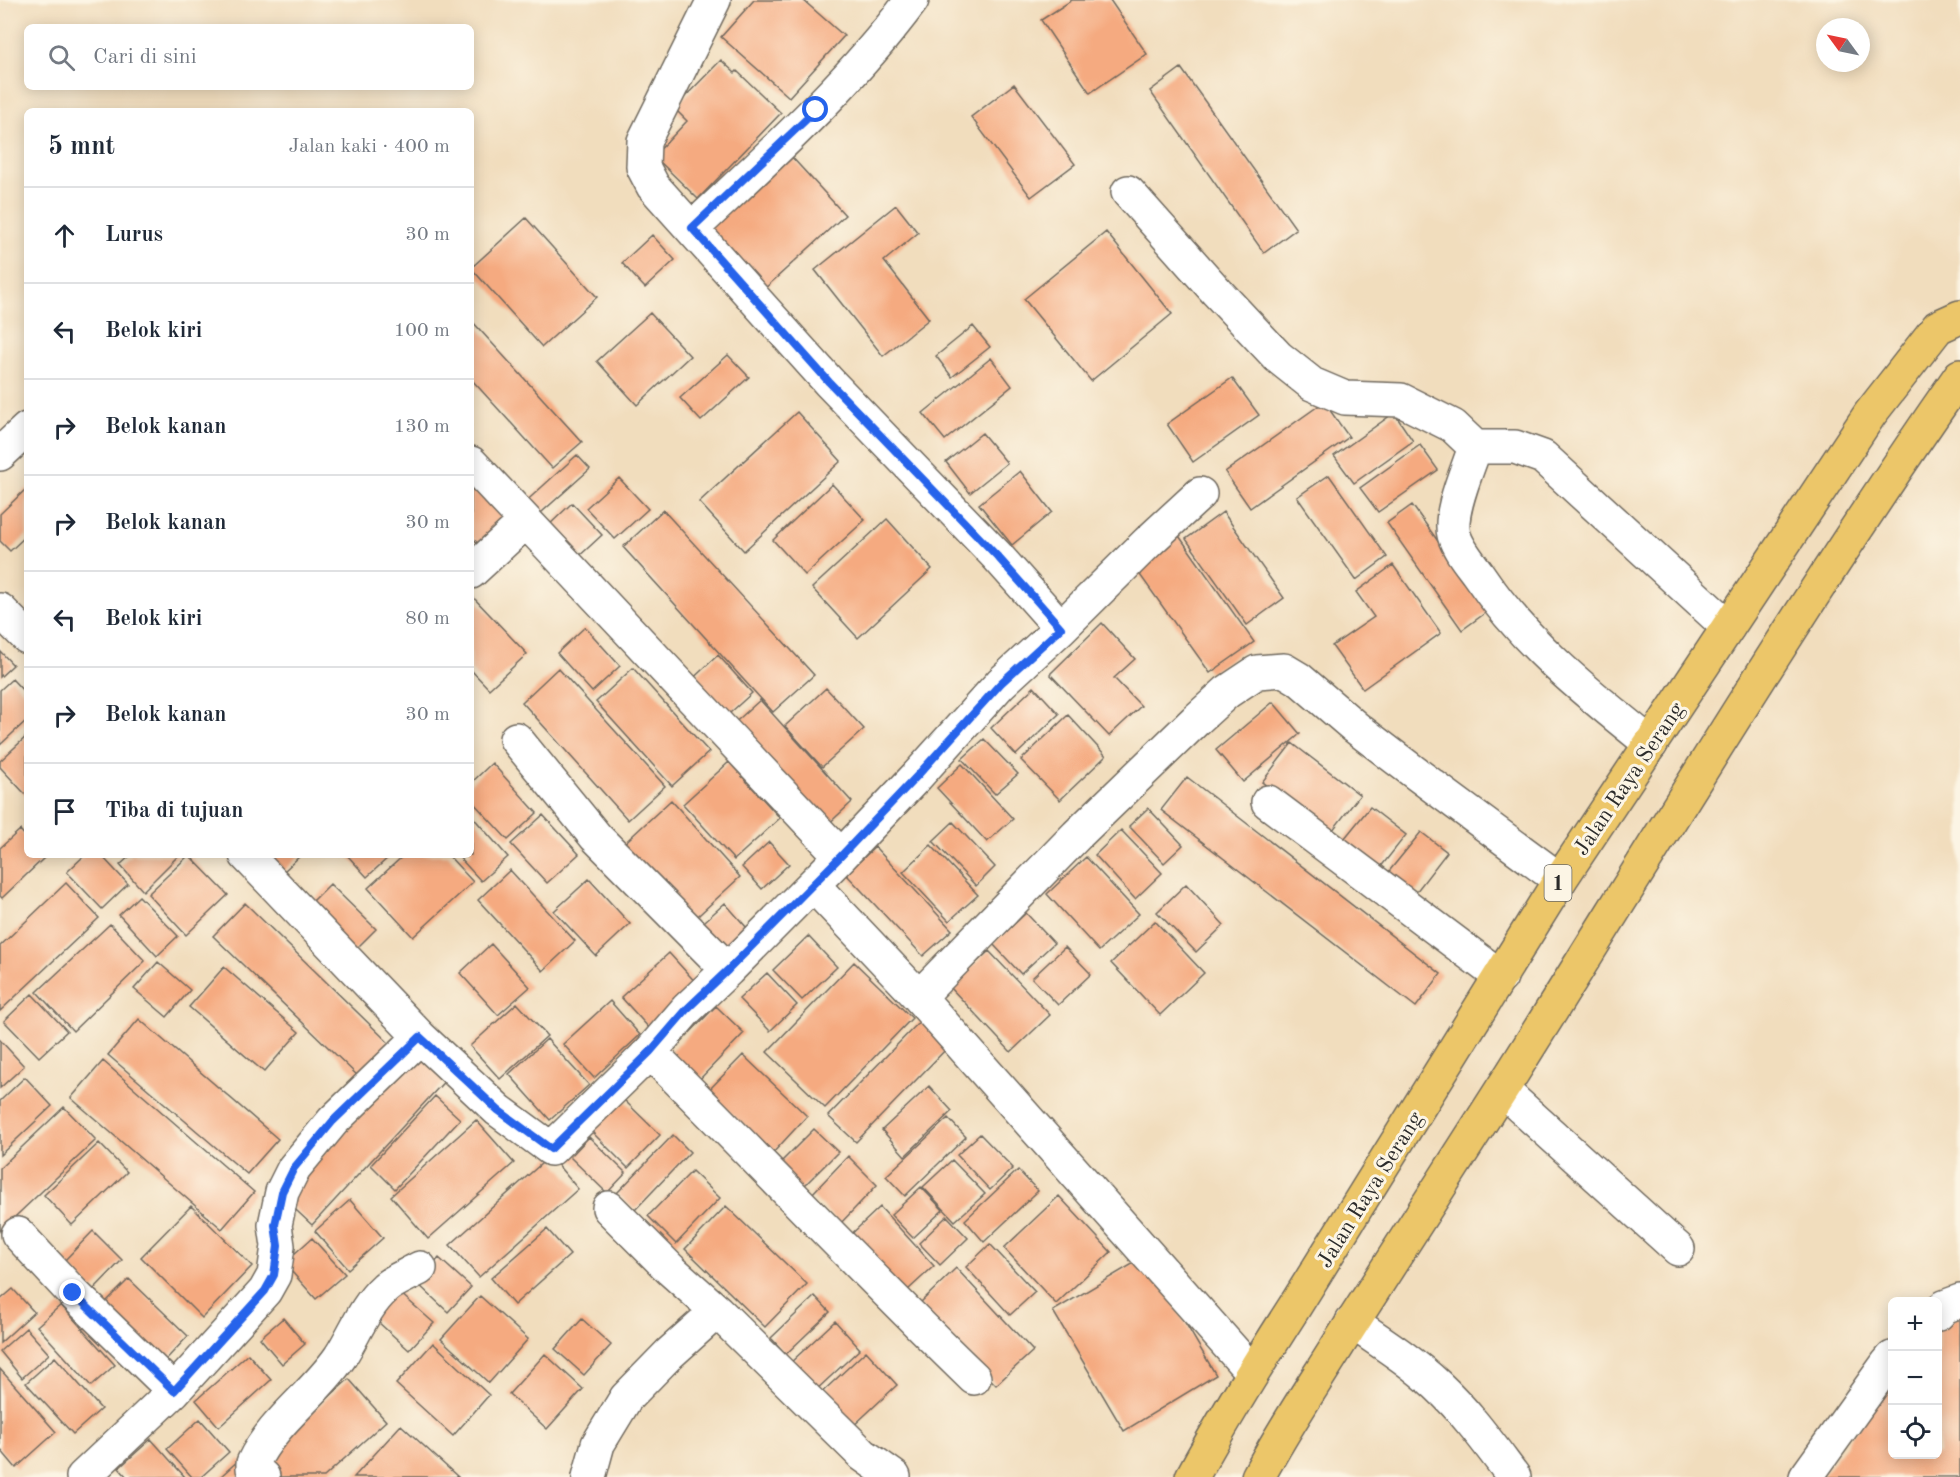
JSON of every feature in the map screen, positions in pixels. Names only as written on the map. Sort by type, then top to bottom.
[{"type":"highway","name":"Jalan Raya Serang","points":[[1192,1477],[1252,1372],[1296,1306],[1560,880],[1870,414],[1938,327],[1960,317]]},
{"type":"highway","points":[[1258,1477],[1352,1322],[1502,1090],[1743,702],[1894,470],[1960,376]]},
{"type":"street","points":[[714,0],[644,141],[643,167],[654,186],[829,382],[997,556],[1061,628]]},
{"type":"street","points":[[692,228],[816,110],[886,35],[912,0]]},
{"type":"street","points":[[1128,192],[1278,357],[1312,384],[1345,398],[1401,400],[1453,426],[1475,447],[1515,447],[1543,457],[1728,627]]},
{"type":"street","points":[[0,454],[24,432]]},
{"type":"street","points":[[1475,447],[1453,516],[1454,536],[1487,588],[1538,648],[1584,690],[1651,744]]},
{"type":"street","points":[[474,466],[841,856]]},
{"type":"street","points":[[249,858],[420,1037],[498,1110],[551,1149],[650,1052],[687,1009],[813,885],[917,776],[1001,683],[1200,494]]},
{"type":"street","points":[[474,569],[525,522]]},
{"type":"street","points":[[0,610],[24,634]]},
{"type":"street","points":[[919,997],[1077,835],[1195,721],[1227,692],[1257,672],[1284,670],[1299,679],[1414,772],[1560,880]]},
{"type":"street","points":[[516,740],[596,837],[728,970]]},
{"type":"street","points":[[1268,802],[1501,976]]},
{"type":"street","points":[[813,885],[919,997],[1252,1372]]},
{"type":"street","points":[[83,1477],[174,1391],[265,1291],[274,1275],[278,1246],[275,1225],[282,1192],[294,1168],[333,1121],[420,1037]]},
{"type":"street","points":[[650,1052],[755,1155],[898,1304],[974,1378]]},
{"type":"street","points":[[1502,1090],[1678,1249]]},
{"type":"street","points":[[609,1208],[863,1455],[894,1477]]},
{"type":"street","points":[[18,1234],[73,1293],[174,1391]]},
{"type":"street","points":[[263,1477],[253,1468],[253,1463],[276,1426],[316,1386],[340,1357],[373,1301],[386,1286],[420,1268]]},
{"type":"street","points":[[1942,1309],[1960,1301]]},
{"type":"street","points":[[589,1477],[598,1444],[626,1398],[669,1354],[717,1311]]},
{"type":"street","points":[[1352,1322],[1411,1363],[1436,1385],[1485,1436],[1514,1477]]},
{"type":"street","points":[[1806,1477],[1888,1363]]},
{"type":"building","points":[[754,0],[803,0],[844,36],[789,97],[721,37]]},
{"type":"building","points":[[1072,0],[1110,0],[1147,54],[1090,93],[1041,20]]},
{"type":"building","points":[[721,60],[735,73],[737,71],[781,113],[698,199],[654,156],[687,121],[674,108]]},
{"type":"building","points":[[1181,68],[1296,229],[1264,253],[1150,91]]},
{"type":"building","points":[[1014,84],[1075,164],[1031,197],[971,117]]},
{"type":"building","points":[[789,154],[845,215],[762,291],[706,230]]},
{"type":"building","points":[[896,205],[918,233],[884,261],[929,319],[883,356],[815,270]]},
{"type":"building","points":[[526,218],[597,297],[542,347],[474,271],[474,265]]},
{"type":"building","points":[[1106,232],[1172,314],[1091,381],[1024,299]]},
{"type":"building","points":[[652,235],[675,260],[645,288],[622,263]]},
{"type":"building","points":[[650,313],[690,356],[637,405],[597,361]]},
{"type":"building","points":[[474,323],[582,442],[552,468],[474,382]]},
{"type":"building","points":[[973,326],[990,347],[952,377],[936,356]]},
{"type":"building","points":[[728,355],[749,377],[701,421],[680,398]]},
{"type":"building","points":[[991,358],[1012,386],[945,440],[923,413]]},
{"type":"building","points":[[1232,378],[1259,415],[1193,462],[1167,424]]},
{"type":"building","points":[[1324,402],[1349,437],[1250,508],[1225,472]]},
{"type":"building","points":[[797,412],[841,461],[744,551],[699,502]]},
{"type":"building","points":[[1394,413],[1413,441],[1354,483],[1334,456]]},
{"type":"building","points":[[982,433],[1007,463],[970,493],[946,462]]},
{"type":"building","points":[[1420,445],[1438,470],[1378,512],[1360,488]]},
{"type":"building","points":[[577,455],[590,469],[533,520],[521,506]]},
{"type":"building","points":[[1020,471],[1052,512],[1012,545],[979,504]]},
{"type":"building","points":[[474,474],[514,516],[481,547],[474,539]]},
{"type":"building","points":[[1329,475],[1387,557],[1356,580],[1297,497]]},
{"type":"building","points":[[619,478],[648,509],[615,539],[586,508]]},
{"type":"building","points":[[832,484],[865,520],[805,575],[773,540]]},
{"type":"building","points":[[24,491],[24,538],[10,551],[0,541],[0,514]]},
{"type":"building","points":[[572,503],[602,535],[575,560],[546,528]]},
{"type":"building","points":[[1412,505],[1488,611],[1462,630],[1387,523]]},
{"type":"building","points":[[663,510],[814,675],[773,712],[623,547]]},
{"type":"building","points":[[1223,512],[1284,598],[1247,625],[1186,539]]},
{"type":"building","points":[[887,519],[932,569],[858,638],[812,588]]},
{"type":"building","points":[[1177,533],[1254,642],[1210,673],[1133,565]]},
{"type":"building","points":[[1393,565],[1441,633],[1363,689],[1332,646],[1374,617],[1356,592]]},
{"type":"building","points":[[474,598],[527,654],[489,689],[474,673]]},
{"type":"building","points":[[1102,623],[1135,659],[1114,678],[1141,706],[1109,736],[1050,674]]},
{"type":"building","points":[[585,627],[620,666],[592,692],[557,653]]},
{"type":"building","points":[[0,651],[13,665],[0,677]]},
{"type":"building","points":[[718,655],[752,693],[720,722],[686,685]]},
{"type":"building","points":[[558,668],[665,786],[628,820],[522,702]]},
{"type":"building","points":[[633,668],[709,752],[672,786],[596,702]]},
{"type":"building","points":[[12,679],[24,692],[24,723],[0,745],[0,690]]},
{"type":"building","points":[[1034,687],[1059,714],[1016,755],[991,728]]},
{"type":"building","points":[[826,688],[864,729],[822,767],[785,726]]},
{"type":"building","points":[[760,700],[852,802],[823,829],[730,727]]},
{"type":"building","points":[[1273,702],[1300,734],[1243,782],[1216,750]]},
{"type":"building","points":[[1068,715],[1106,756],[1060,800],[1021,760]]},
{"type":"building","points":[[24,739],[24,793],[0,767],[0,761]]},
{"type":"building","points":[[984,739],[1018,774],[995,794],[962,759]]},
{"type":"building","points":[[1292,743],[1360,795],[1329,835],[1262,782]]},
{"type":"building","points":[[729,762],[780,818],[734,860],[683,804]]},
{"type":"building","points":[[492,763],[537,813],[508,840],[474,803],[474,780]]},
{"type":"building","points":[[962,764],[1013,819],[987,842],[937,788]]},
{"type":"building","points":[[1187,777],[1441,974],[1416,1007],[1161,810]]},
{"type":"building","points":[[671,800],[740,877],[687,926],[617,850]]},
{"type":"building","points":[[1370,807],[1406,835],[1376,873],[1340,844]]},
{"type":"building","points":[[1148,808],[1183,845],[1164,863],[1129,826]]},
{"type":"building","points":[[543,815],[579,854],[547,883],[511,844]]},
{"type":"building","points":[[474,818],[508,857],[481,881],[460,858],[474,858]]},
{"type":"building","points":[[953,822],[995,867],[976,886],[933,841]]},
{"type":"building","points":[[20,830],[24,835],[24,858],[44,858],[2,898],[0,896],[0,848]]},
{"type":"building","points":[[1121,830],[1162,873],[1135,899],[1095,855]]},
{"type":"building","points":[[1421,832],[1447,852],[1413,896],[1386,875]]},
{"type":"building","points":[[769,842],[789,864],[762,889],[742,867]]},
{"type":"building","points":[[931,845],[978,895],[949,921],[903,872]]},
{"type":"building","points":[[875,847],[952,930],[923,956],[846,874]]},
{"type":"building","points":[[1086,857],[1139,914],[1099,951],[1047,894]]},
{"type":"building","points":[[82,858],[104,858],[128,884],[102,909],[67,872]]},
{"type":"building","points":[[128,858],[176,858],[143,891],[120,865]]},
{"type":"building","points":[[186,858],[192,858],[228,895],[186,935],[148,894]]},
{"type":"building","points":[[269,858],[298,858],[283,872]]},
{"type":"building","points":[[350,858],[388,858],[367,877]]},
{"type":"building","points":[[401,858],[451,858],[473,882],[413,937],[368,888]]},
{"type":"building","points":[[510,870],[575,941],[543,971],[478,900]]},
{"type":"building","points":[[589,879],[630,924],[596,956],[554,911]]},
{"type":"building","points":[[66,883],[99,918],[0,1011],[0,946]]},
{"type":"building","points":[[330,884],[376,929],[351,954],[305,909]]},
{"type":"building","points":[[1186,884],[1224,925],[1196,952],[1157,912]]},
{"type":"building","points":[[139,896],[178,936],[157,956],[119,915]]},
{"type":"building","points":[[245,903],[392,1046],[361,1079],[213,936]]},
{"type":"building","points":[[725,903],[747,928],[717,955],[695,930]]},
{"type":"building","points":[[1026,913],[1054,943],[1021,974],[993,944]]},
{"type":"building","points":[[1155,921],[1204,973],[1160,1015],[1111,963]]},
{"type":"building","points":[[110,924],[145,961],[73,1031],[37,992]]},
{"type":"building","points":[[808,936],[837,967],[802,1000],[773,970]]},
{"type":"building","points":[[491,944],[530,987],[498,1015],[460,973]]},
{"type":"building","points":[[1065,947],[1091,974],[1058,1005],[1032,978]]},
{"type":"building","points":[[989,951],[1050,1015],[1011,1052],[950,987]]},
{"type":"building","points":[[669,953],[698,985],[650,1029],[621,997]]},
{"type":"building","points":[[158,962],[190,990],[167,1017],[134,989]]},
{"type":"building","points":[[854,962],[912,1018],[825,1108],[767,1052]]},
{"type":"building","points":[[224,967],[299,1032],[264,1072],[189,1007]]},
{"type":"building","points":[[767,973],[797,1005],[770,1031],[739,999]]},
{"type":"building","points":[[32,994],[67,1031],[39,1057],[4,1021]]},
{"type":"building","points":[[610,1001],[640,1035],[594,1078],[563,1044]]},
{"type":"building","points":[[517,1003],[547,1036],[500,1079],[470,1046]]},
{"type":"building","points":[[716,1006],[744,1033],[699,1080],[671,1052]]},
{"type":"building","points":[[923,1018],[950,1045],[856,1142],[828,1116]]},
{"type":"building","points":[[139,1019],[278,1139],[247,1174],[108,1055]]},
{"type":"building","points":[[547,1039],[589,1085],[550,1120],[509,1074]]},
{"type":"building","points":[[0,1040],[24,1066],[0,1088]]},
{"type":"building","points":[[422,1048],[451,1074],[312,1225],[283,1198]]},
{"type":"building","points":[[743,1055],[807,1116],[772,1154],[708,1091]]},
{"type":"building","points":[[103,1061],[254,1192],[222,1229],[71,1098]]},
{"type":"building","points":[[25,1077],[52,1106],[0,1155],[0,1101]]},
{"type":"building","points":[[929,1086],[952,1111],[905,1156],[882,1130]]},
{"type":"building","points":[[435,1096],[460,1119],[395,1189],[371,1165]]},
{"type":"building","points":[[621,1097],[660,1135],[628,1168],[590,1130]]},
{"type":"building","points":[[64,1107],[96,1140],[0,1231],[0,1168]]},
{"type":"building","points":[[948,1118],[966,1137],[905,1196],[886,1176]]},
{"type":"building","points":[[476,1120],[514,1163],[428,1239],[391,1196]]},
{"type":"building","points":[[814,1129],[838,1152],[797,1193],[773,1170]]},
{"type":"building","points":[[980,1134],[1013,1168],[990,1190],[957,1155]]},
{"type":"building","points":[[673,1135],[690,1152],[635,1210],[617,1193]]},
{"type":"building","points":[[589,1137],[626,1173],[607,1193],[570,1157]]},
{"type":"building","points":[[99,1143],[127,1172],[72,1225],[44,1195]]},
{"type":"building","points":[[550,1156],[578,1189],[479,1277],[450,1245]]},
{"type":"building","points":[[848,1156],[877,1185],[840,1224],[811,1195]]},
{"type":"building","points":[[952,1160],[985,1194],[955,1221],[923,1187]]},
{"type":"building","points":[[1018,1170],[1038,1191],[984,1242],[965,1220]]},
{"type":"building","points":[[692,1171],[720,1198],[676,1244],[648,1216]]},
{"type":"building","points":[[921,1187],[943,1210],[913,1238],[891,1215]]},
{"type":"building","points":[[1059,1196],[1111,1252],[1056,1304],[1004,1248]]},
{"type":"building","points":[[350,1200],[383,1238],[348,1269],[315,1231]]},
{"type":"building","points":[[191,1206],[252,1266],[202,1318],[141,1257]]},
{"type":"building","points":[[726,1206],[807,1284],[765,1327],[685,1249]]},
{"type":"building","points":[[880,1207],[934,1266],[897,1300],[843,1242]]},
{"type":"building","points":[[947,1216],[968,1238],[940,1265],[919,1243]]},
{"type":"building","points":[[547,1229],[570,1255],[514,1305],[491,1278]]},
{"type":"building","points":[[93,1231],[122,1260],[93,1290],[64,1261]]},
{"type":"building","points":[[312,1238],[345,1274],[316,1299],[284,1263]]},
{"type":"building","points":[[990,1244],[1035,1292],[1010,1315],[966,1267]]},
{"type":"building","points":[[1146,1256],[1216,1375],[1124,1431],[1053,1311]]},
{"type":"building","points":[[439,1258],[471,1287],[448,1312],[417,1283]]},
{"type":"building","points":[[956,1268],[1033,1351],[996,1385],[919,1304]]},
{"type":"building","points":[[129,1279],[188,1336],[159,1367],[99,1309]]},
{"type":"building","points":[[391,1285],[434,1323],[409,1350],[367,1312]]},
{"type":"building","points":[[13,1289],[34,1312],[0,1343],[0,1300]]},
{"type":"building","points":[[480,1296],[528,1339],[489,1383],[441,1339]]},
{"type":"building","points":[[815,1296],[830,1312],[786,1354],[771,1338]]},
{"type":"building","points":[[61,1305],[115,1365],[91,1386],[37,1326]]},
{"type":"building","points":[[1960,1317],[1960,1477],[1822,1477],[1888,1386],[1888,1459],[1942,1459],[1942,1323]]},
{"type":"building","points":[[283,1318],[305,1344],[282,1364],[260,1338]]},
{"type":"building","points":[[582,1319],[611,1345],[584,1375],[555,1349]]},
{"type":"building","points":[[835,1321],[860,1349],[814,1392],[789,1364]]},
{"type":"building","points":[[26,1328],[49,1354],[22,1378],[0,1351]]},
{"type":"building","points":[[433,1343],[489,1395],[453,1436],[396,1384]]},
{"type":"building","points":[[866,1351],[897,1385],[850,1429],[819,1395]]},
{"type":"building","points":[[248,1354],[271,1380],[219,1427],[196,1400]]},
{"type":"building","points":[[545,1354],[583,1389],[547,1429],[509,1394]]},
{"type":"building","points":[[55,1357],[101,1409],[73,1434],[26,1383]]},
{"type":"building","points":[[0,1369],[56,1432],[16,1468],[0,1449]]},
{"type":"building","points":[[349,1379],[386,1421],[324,1477],[278,1477],[261,1458]]},
{"type":"building","points":[[200,1419],[229,1452],[201,1477],[192,1477],[167,1449]]},
{"type":"building","points":[[401,1425],[458,1477],[354,1477]]},
{"type":"building","points":[[151,1439],[185,1477],[127,1477],[119,1468]]},
{"type":"building","points":[[240,1459],[256,1477],[220,1477]]},
{"type":"route","points":[[73,1293],[174,1391],[265,1291],[274,1275],[278,1246],[275,1225],[282,1192],[294,1168],[333,1121],[420,1037],[498,1110],[551,1149],[650,1052],[687,1009],[841,856],[1001,683],[1061,628],[997,556],[829,382],[692,228],[816,110]]}]
